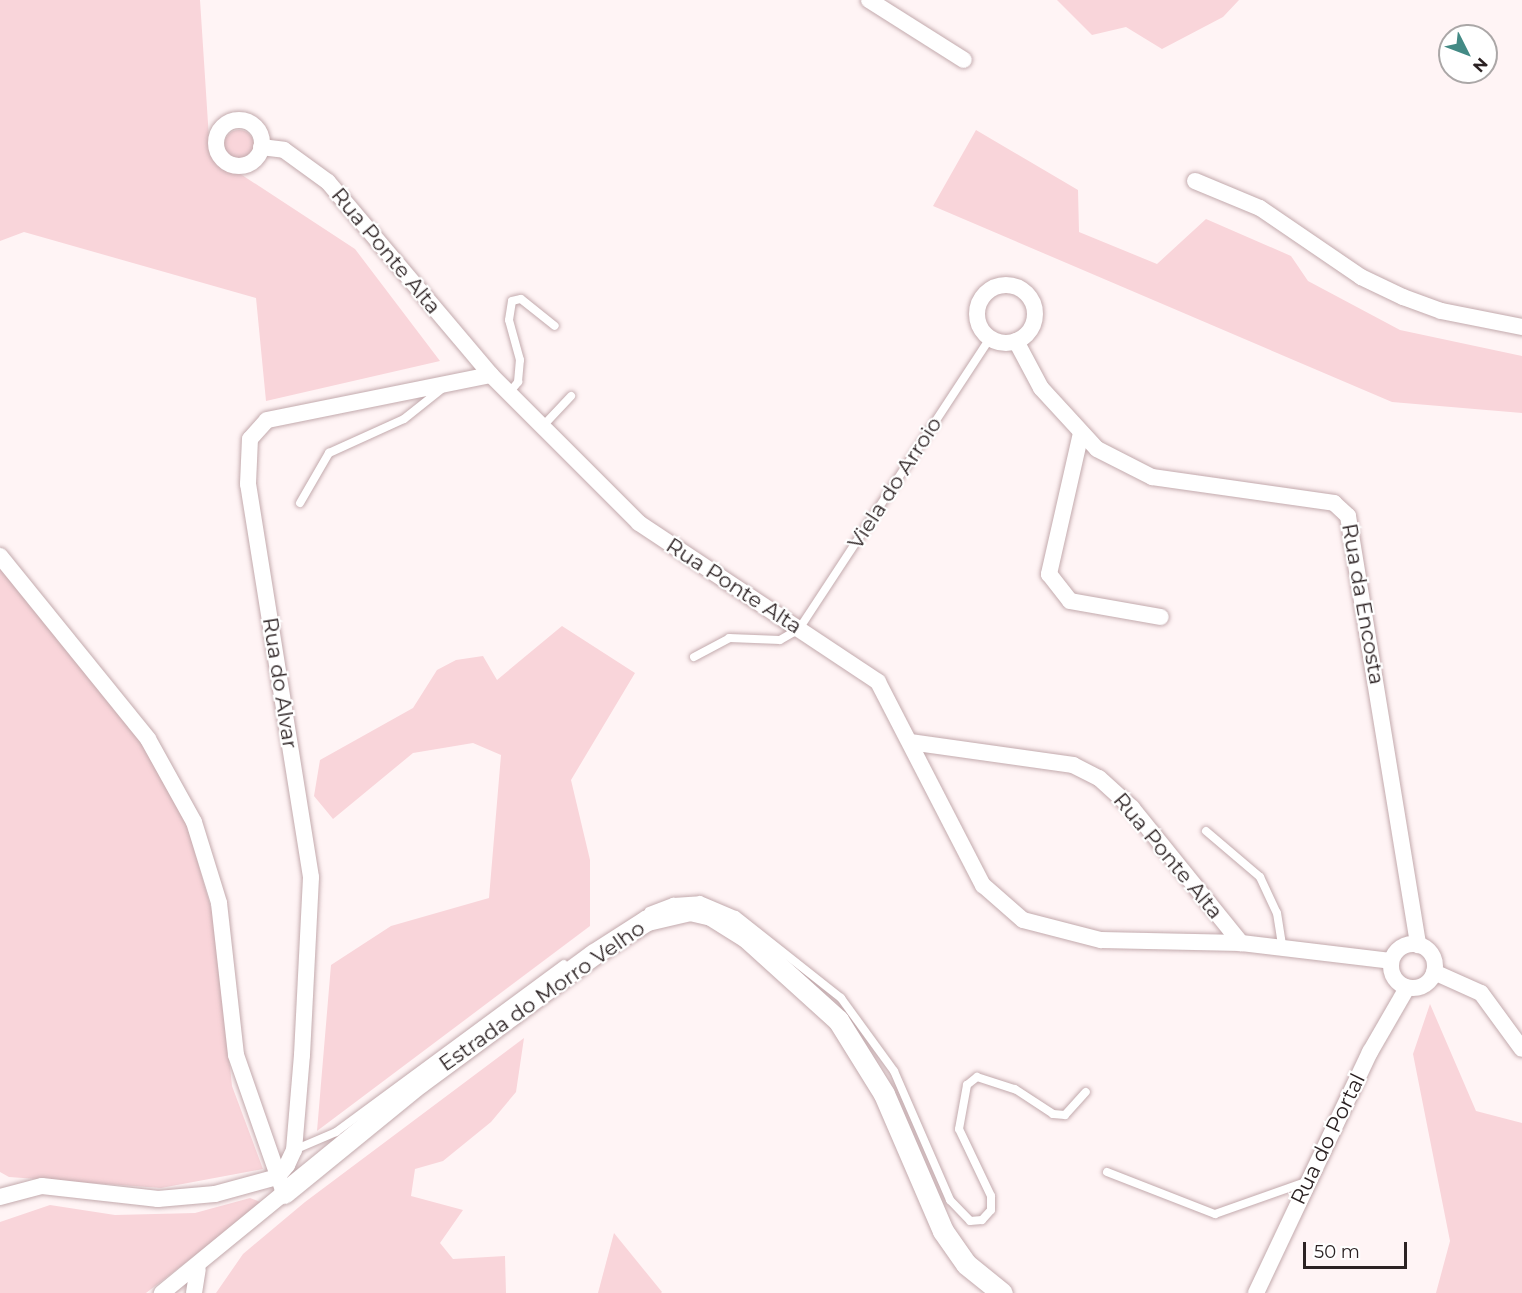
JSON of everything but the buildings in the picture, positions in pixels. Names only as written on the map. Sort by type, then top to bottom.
[{"type":"street","points":[[869,0],[964,60]]},
{"type":"street","name":"Rua Ponte Alta","points":[[261,147],[284,150],[328,182],[508,394],[639,523],[878,682],[910,742],[1073,765],[1099,778],[1132,808],[1241,943]]},
{"type":"street","points":[[1195,181],[1260,208],[1361,278],[1403,297],[1522,327]]},
{"type":"street","points":[[1009,285],[1033,305],[1032,326],[1016,341],[990,338],[977,310],[988,291],[1009,285]]},
{"type":"street","name":"Rua da Encosta","points":[[1016,341],[1041,388],[1097,449],[1152,477],[1334,503],[1348,516],[1418,945]]},
{"type":"street","name":"Rua do Alvar","points":[[162,1293],[198,1269],[281,1185],[294,1150],[311,877],[246,455],[250,440],[267,420],[491,375]]},
{"type":"street","points":[[1081,433],[1049,574],[1070,601],[1161,617]]},
{"type":"street","points":[[0,556],[148,739],[190,812],[219,903],[236,1055],[281,1185],[158,1199],[42,1186],[0,1197]]},
{"type":"street","points":[[910,742],[983,885],[1023,920],[1101,940],[1241,943],[1282,946],[1391,961]]},
{"type":"street","name":"Estrada do Morro Velho","points":[[281,1185],[594,954],[647,920],[690,910],[711,915],[746,936],[838,1020],[884,1094],[943,1231],[966,1264],[1000,1293]]},
{"type":"street","points":[[1418,945],[1430,952],[1434,972],[1427,983],[1407,988],[1396,980],[1391,961],[1404,946],[1418,945]]},
{"type":"street","points":[[1434,972],[1481,993],[1522,1049]]},
{"type":"street","name":"Rua do Portal","points":[[1256,1293],[1308,1181],[1407,988]]},
{"type":"street","points":[[194,1293],[198,1269]]},
{"type":"lane","points":[[508,394],[518,382],[520,360],[509,320],[512,301],[521,299],[555,326]]},
{"type":"lane","name":"Viela do Arroio","points":[[799,629],[990,338]]},
{"type":"lane","points":[[300,503],[329,453],[404,419],[447,384]]},
{"type":"lane","points":[[541,428],[572,396]]},
{"type":"lane","points":[[694,657],[729,638],[780,640],[799,629]]},
{"type":"lane","points":[[1206,831],[1260,877],[1277,913],[1282,946]]},
{"type":"lane","points":[[294,1150],[336,1132],[534,983],[654,908],[673,902],[700,900],[736,915],[841,998],[894,1071],[950,1200],[970,1221],[982,1220],[991,1210],[991,1196],[958,1128],[968,1085],[978,1077],[1015,1089],[1053,1114],[1065,1115],[1086,1092]]},
{"type":"lane","points":[[1107,1173],[1215,1214],[1308,1181]]},
{"type":"shaded area","points":[[0,0],[200,0],[210,154],[355,249],[440,361],[266,401],[256,298],[24,232],[0,241]]},
{"type":"shaded area","points":[[1057,0],[1239,0],[1223,17],[1162,49],[1126,27],[1092,35]]},
{"type":"shaded area","points":[[239,130],[250,134],[254,145],[250,156],[239,160],[228,156],[224,145],[228,134]]},
{"type":"shaded area","points":[[976,130],[1078,190],[1079,232],[1157,264],[1206,219],[1291,256],[1308,281],[1400,330],[1522,356],[1522,413],[1392,402],[933,206]]},
{"type":"shaded area","points":[[0,567],[142,743],[187,825],[215,922],[232,1086],[263,1169],[161,1188],[9,1177],[0,1172]]},
{"type":"shaded area","points":[[562,626],[635,673],[571,780],[590,860],[590,926],[317,1131],[331,965],[391,926],[489,898],[501,755],[473,743],[413,753],[333,819],[314,796],[320,760],[413,708],[437,670],[456,660],[483,656],[497,680]]},
{"type":"shaded area","points":[[1430,1004],[1476,1111],[1522,1123],[1522,1293],[1436,1293],[1450,1241],[1413,1054]]},
{"type":"shaded area","points":[[524,1038],[516,1092],[491,1122],[443,1161],[415,1169],[411,1196],[463,1210],[440,1243],[453,1259],[505,1256],[506,1293],[216,1293],[243,1254],[305,1202]]},
{"type":"shaded area","points":[[250,1198],[263,1203],[146,1293],[0,1293],[0,1222],[50,1205],[115,1215],[195,1213]]},
{"type":"shaded area","points":[[614,1233],[662,1292],[661,1293],[598,1293]]}]
